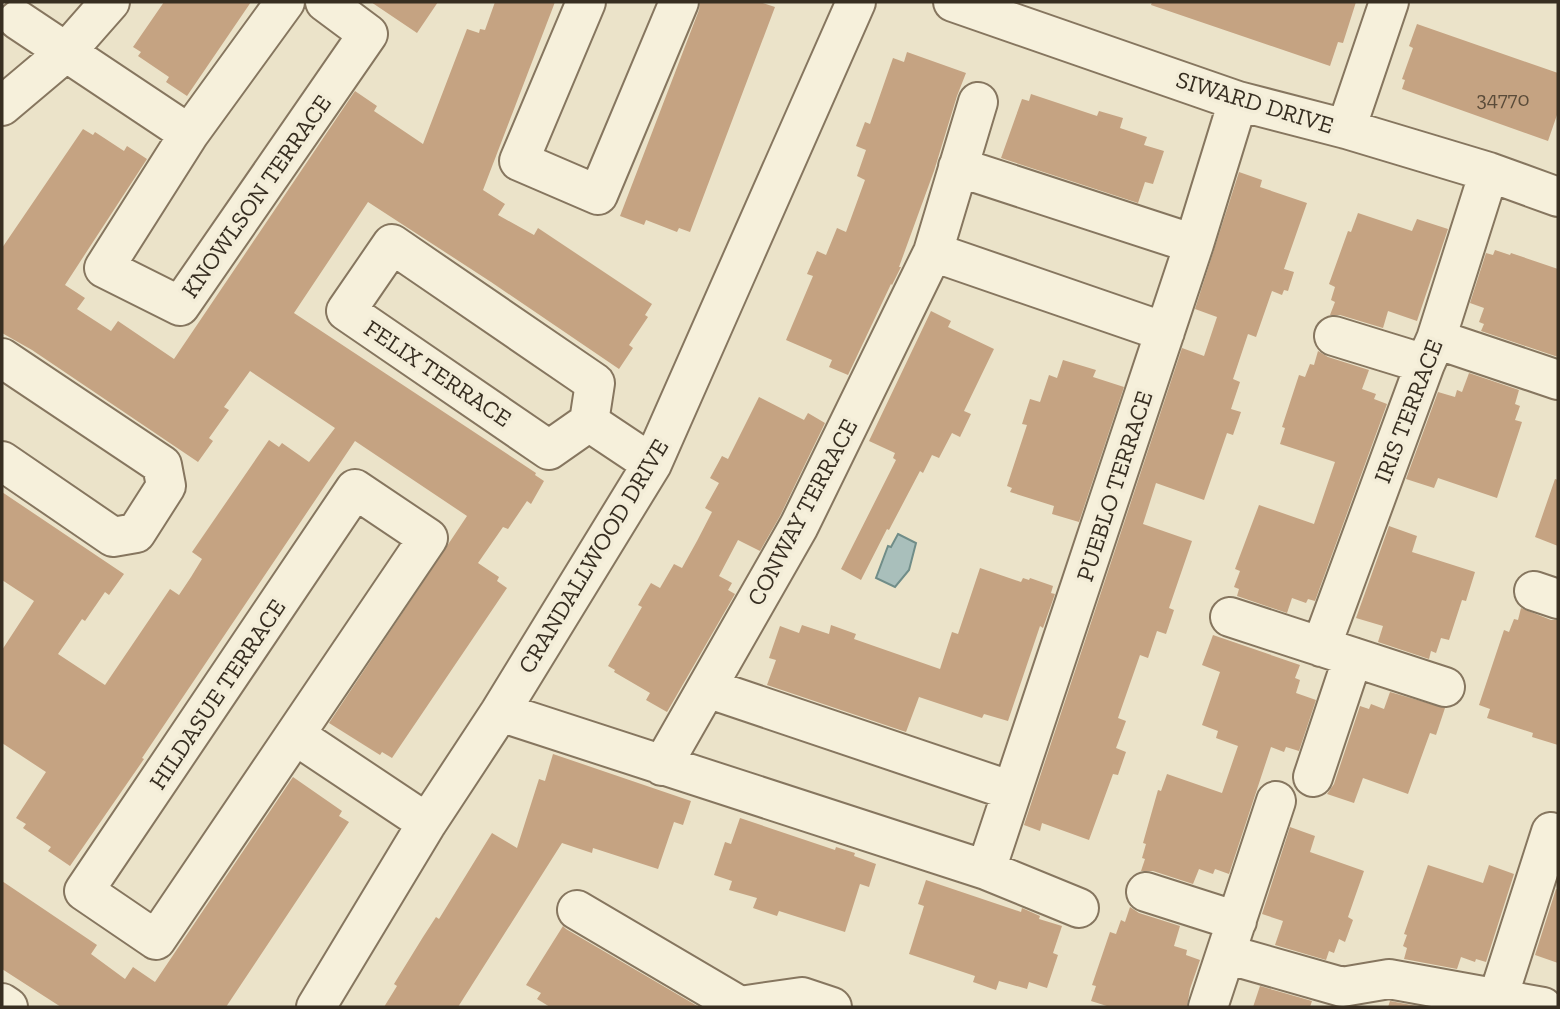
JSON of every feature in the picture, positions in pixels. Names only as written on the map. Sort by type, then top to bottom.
[{"type":"street","points":[[2,106],[66,52],[110,2]]},
{"type":"street","name":"KNOWLSON TERRACE","points":[[285,2],[189,134],[104,268],[180,306],[368,33],[325,2]]},
{"type":"street","points":[[586,2],[519,162],[598,195],[679,2]]},
{"type":"street","name":"CRANDALLWOOD DRIVE","points":[[316,1007],[427,823],[500,712],[652,464],[856,2]]},
{"type":"street","name":"SIWARD DRIVE","points":[[953,2],[1238,101],[1346,129],[1489,172],[1558,197]]},
{"type":"street","points":[[1346,129],[1389,2]]},
{"type":"street","points":[[11,16],[189,134]]},
{"type":"street","name":"PUEBLO TERRACE","points":[[986,870],[1194,244],[1238,101]]},
{"type":"street","name":"CONWAY TERRACE","points":[[662,766],[799,526],[933,252],[978,102]]},
{"type":"street","points":[[958,167],[1194,244]]},
{"type":"street","name":"IRIS TERRACE","points":[[1313,776],[1337,652],[1489,172]]},
{"type":"street","name":"FELIX TERRACE","points":[[392,244],[595,383],[589,422],[549,450],[346,311],[392,244]]},
{"type":"street","points":[[933,252],[1165,332]]},
{"type":"street","points":[[1334,336],[1430,352],[1558,380]]},
{"type":"street","points":[[2,358],[162,466],[166,486],[136,533],[113,537],[2,461]]},
{"type":"street","points":[[589,422],[652,464]]},
{"type":"street","name":"HILDASUE TERRACE","points":[[355,489],[428,538],[295,735],[156,940],[84,891],[355,489]]},
{"type":"street","points":[[1230,617],[1445,687]]},
{"type":"street","points":[[707,688],[1012,791]]},
{"type":"street","points":[[500,712],[986,870],[1079,908]]},
{"type":"street","points":[[295,735],[427,823]]},
{"type":"street","points":[[1208,1007],[1276,801]]},
{"type":"street","points":[[1496,1003],[1551,832]]},
{"type":"street","points":[[1146,891],[1231,937],[1342,987],[1389,979],[1496,1003],[1543,1007]]},
{"type":"street","points":[[577,910],[739,1007],[802,997],[832,1007]]},
{"type":"street","points":[[2,1003],[8,1007]]},
{"type":"water","points":[[898,534],[916,543],[909,570],[895,587],[876,578],[888,546],[891,547]]},
{"type":"building","points":[[164,2],[251,2],[187,96],[166,82],[169,77],[138,56],[141,52],[133,47]]},
{"type":"building","points":[[371,2],[438,2],[417,33]]},
{"type":"building","points":[[495,2],[555,2],[483,190],[505,204],[498,215],[534,235],[538,228],[652,304],[645,315],[648,317],[629,345],[633,348],[619,369],[368,202],[294,313],[536,473],[535,475],[544,481],[531,504],[527,501],[508,529],[503,527],[478,563],[499,577],[497,581],[507,588],[392,758],[382,752],[380,755],[329,723],[467,516],[355,441],[70,866],[48,851],[51,847],[23,828],[26,824],[16,818],[46,772],[2,743],[2,650],[34,601],[2,580],[2,492],[124,574],[109,595],[105,592],[85,621],[82,619],[58,654],[105,685],[170,589],[179,595],[202,559],[192,552],[269,440],[279,447],[282,443],[309,462],[335,428],[250,371],[224,407],[229,410],[209,438],[213,441],[198,462],[32,350],[2,333],[2,248],[83,129],[93,135],[95,132],[124,151],[127,146],[147,159],[65,285],[85,298],[77,309],[111,331],[118,321],[174,359],[355,91],[377,106],[374,111],[423,144],[467,29],[479,33],[480,29],[485,30]]},
{"type":"building","points":[[700,2],[760,2],[775,7],[690,232],[679,228],[677,232],[646,220],[644,225],[620,216]]},
{"type":"building","points":[[1152,2],[1356,2],[1343,43],[1338,42],[1330,66],[1151,5]]},
{"type":"building","points":[[1417,24],[1558,73],[1558,112],[1548,141],[1402,89],[1405,80],[1402,79],[1413,48],[1409,46]]},
{"type":"building","points":[[907,52],[966,73],[901,267],[848,375],[829,367],[832,360],[786,340],[813,276],[807,274],[817,251],[826,255],[837,228],[846,232],[865,180],[857,176],[866,150],[856,146],[865,122],[870,124],[893,58],[904,62]]},
{"type":"building","points":[[1031,94],[1097,116],[1099,111],[1123,118],[1120,128],[1147,137],[1144,145],[1164,151],[1153,184],[1145,182],[1138,203],[1001,158],[1022,99],[1029,101]]},
{"type":"building","points":[[1239,172],[1262,180],[1260,187],[1307,203],[1284,269],[1294,272],[1288,291],[1284,290],[1282,295],[1272,291],[1256,337],[1248,334],[1233,379],[1240,382],[1231,409],[1241,412],[1233,435],[1227,433],[1204,500],[1156,483],[1143,524],[1192,541],[1169,608],[1174,610],[1166,634],[1157,631],[1148,658],[1140,655],[1118,718],[1126,721],[1116,748],[1126,752],[1118,775],[1113,774],[1089,840],[1042,823],[1040,831],[1024,825],[1182,348],[1204,356],[1217,317],[1195,309]]},
{"type":"building","points":[[1358,213],[1412,231],[1417,219],[1448,229],[1417,321],[1388,311],[1383,328],[1340,315],[1330,315],[1335,302],[1331,300],[1335,287],[1329,284],[1348,231],[1351,232]]},
{"type":"building","points":[[1495,250],[1558,269],[1558,357],[1481,331],[1484,324],[1479,322],[1484,308],[1470,303],[1486,253],[1493,255]]},
{"type":"building","points":[[931,311],[951,321],[948,327],[994,349],[964,411],[971,414],[960,437],[952,433],[939,458],[932,455],[923,473],[920,471],[861,580],[841,569],[896,460],[893,458],[895,453],[869,441]]},
{"type":"building","points":[[1318,351],[1328,357],[1369,370],[1362,389],[1376,394],[1374,399],[1387,404],[1315,601],[1308,599],[1306,603],[1292,598],[1287,613],[1237,596],[1239,589],[1234,587],[1240,571],[1235,569],[1259,505],[1314,524],[1335,462],[1280,444],[1285,428],[1282,427],[1299,375],[1305,377],[1310,364],[1314,365]]},
{"type":"building","points":[[1063,360],[1096,370],[1093,377],[1124,387],[1079,522],[1052,514],[1054,506],[1010,492],[1012,488],[1007,486],[1027,425],[1022,424],[1030,399],[1040,402],[1049,375],[1057,378]]},
{"type":"building","points":[[1469,373],[1519,390],[1515,404],[1520,406],[1515,420],[1522,422],[1497,498],[1438,478],[1434,488],[1406,479],[1438,392],[1455,397],[1457,390],[1462,392]]},
{"type":"building","points":[[759,397],[804,420],[808,413],[825,423],[760,551],[738,540],[719,576],[732,583],[728,590],[735,594],[667,712],[646,700],[650,693],[608,666],[642,607],[638,605],[651,583],[660,588],[674,564],[682,568],[712,512],[705,508],[719,483],[710,478],[722,456],[728,459]]},
{"type":"building","points":[[1555,479],[1558,480],[1558,546],[1535,537]]},
{"type":"building","points":[[1389,526],[1417,536],[1412,552],[1475,572],[1466,601],[1462,600],[1449,640],[1441,638],[1436,653],[1431,651],[1429,659],[1378,642],[1383,626],[1356,618]]},
{"type":"building","points":[[980,568],[1021,582],[1023,578],[1030,578],[1053,586],[1051,593],[1055,594],[1043,628],[1040,626],[1008,721],[984,714],[982,718],[919,697],[906,732],[767,685],[776,660],[769,658],[780,626],[799,633],[802,625],[829,634],[831,625],[856,634],[854,639],[940,669],[952,632],[958,634]]},
{"type":"building","points":[[1521,608],[1551,620],[1558,620],[1558,745],[1532,737],[1533,733],[1487,718],[1490,709],[1479,705],[1504,630],[1509,632],[1514,619],[1518,620]]},
{"type":"building","points":[[1213,635],[1300,665],[1295,678],[1300,680],[1296,693],[1316,700],[1299,751],[1286,747],[1284,752],[1271,747],[1229,874],[1215,869],[1213,874],[1199,869],[1193,884],[1153,871],[1141,871],[1145,859],[1142,858],[1146,844],[1143,843],[1158,790],[1161,791],[1167,774],[1222,793],[1238,746],[1216,738],[1218,731],[1202,725],[1220,672],[1202,665]]},
{"type":"building","points":[[1390,692],[1445,708],[1436,735],[1430,733],[1408,794],[1363,778],[1354,803],[1327,794],[1334,784],[1360,706],[1369,709],[1371,704],[1384,709]]},
{"type":"building","points":[[553,754],[691,801],[683,825],[674,822],[658,869],[593,848],[592,853],[562,843],[458,1007],[384,1007],[397,986],[394,984],[423,937],[436,917],[439,919],[492,833],[517,848],[539,779],[545,781]]},
{"type":"building","points":[[293,777],[342,811],[339,816],[349,822],[226,1007],[61,1007],[2,969],[2,881],[97,945],[91,954],[125,979],[133,967],[155,982]]},
{"type":"building","points":[[740,818],[835,850],[836,847],[855,853],[854,856],[876,864],[869,887],[860,884],[845,932],[779,911],[777,916],[753,908],[757,898],[729,890],[732,881],[714,875],[725,842],[731,844]]},
{"type":"building","points":[[1290,827],[1315,836],[1310,852],[1364,871],[1348,917],[1353,920],[1345,942],[1339,939],[1334,953],[1329,951],[1326,960],[1275,945],[1283,921],[1262,914]]},
{"type":"building","points":[[1428,865],[1483,883],[1489,865],[1514,874],[1486,962],[1476,959],[1475,962],[1461,957],[1457,969],[1404,959],[1407,948],[1403,946],[1407,935],[1404,934]]},
{"type":"building","points":[[926,880],[1021,912],[1022,908],[1040,916],[1039,919],[1062,926],[1053,953],[1058,955],[1047,988],[1029,982],[1027,989],[999,981],[996,990],[973,982],[975,976],[909,954],[924,906],[918,904]]},
{"type":"building","points":[[1556,889],[1558,890],[1558,963],[1535,955]]},
{"type":"building","points":[[1130,907],[1139,913],[1180,926],[1174,946],[1187,950],[1186,955],[1200,960],[1187,1007],[1110,1007],[1091,1001],[1096,986],[1092,985],[1110,932],[1116,934],[1121,920],[1125,922]]},
{"type":"building","points":[[563,926],[699,1007],[550,1007],[537,999],[541,993],[526,985]]},
{"type":"building","points":[[1260,986],[1312,1001],[1310,1007],[1253,1007]]},
{"type":"building","points":[[1390,1001],[1422,1007],[1388,1007]]}]
